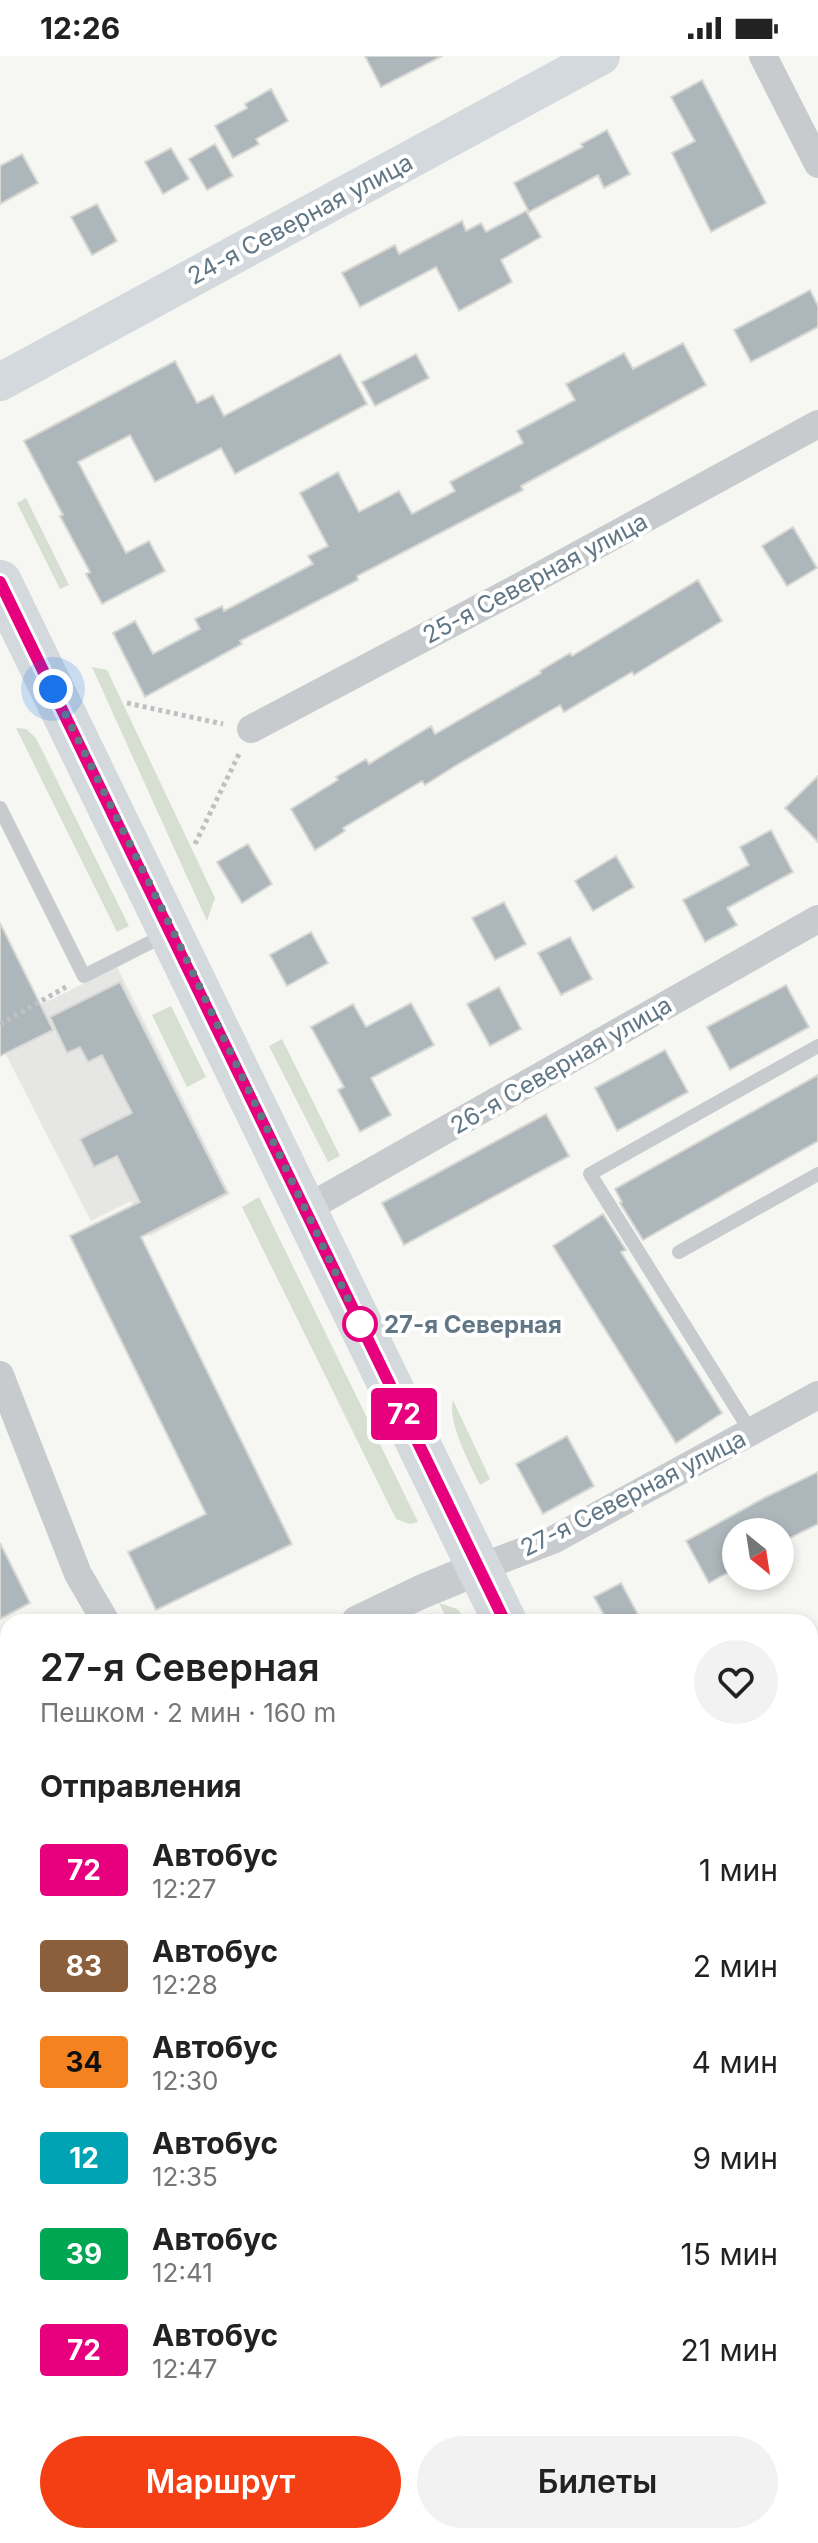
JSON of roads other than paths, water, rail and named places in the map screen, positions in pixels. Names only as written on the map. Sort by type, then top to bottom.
[{"type":"main road","name":"24-я Северная улица","points":[[0,382],[601,56]]},
{"type":"main road","points":[[0,582],[173,931],[304,1210],[501,1614]]},
{"type":"street","points":[[763,56],[818,164]]},
{"type":"street","name":"25-я Северная улица","points":[[251,729],[818,424]]},
{"type":"street","name":"26-я Северная улица","points":[[304,1210],[818,919]]},
{"type":"street","points":[[0,1375],[78,1574],[101,1614]]},
{"type":"street","name":"27-я Северная улица","points":[[376,1614],[479,1568],[553,1540],[818,1395]]},
{"type":"lane","points":[[0,808],[84,976],[173,931]]},
{"type":"lane","points":[[751,1432],[590,1174],[818,1046]]},
{"type":"lane","points":[[679,1252],[818,1174]]},
{"type":"place","name":"27-я Северная","points":[[360,1324]]}]
